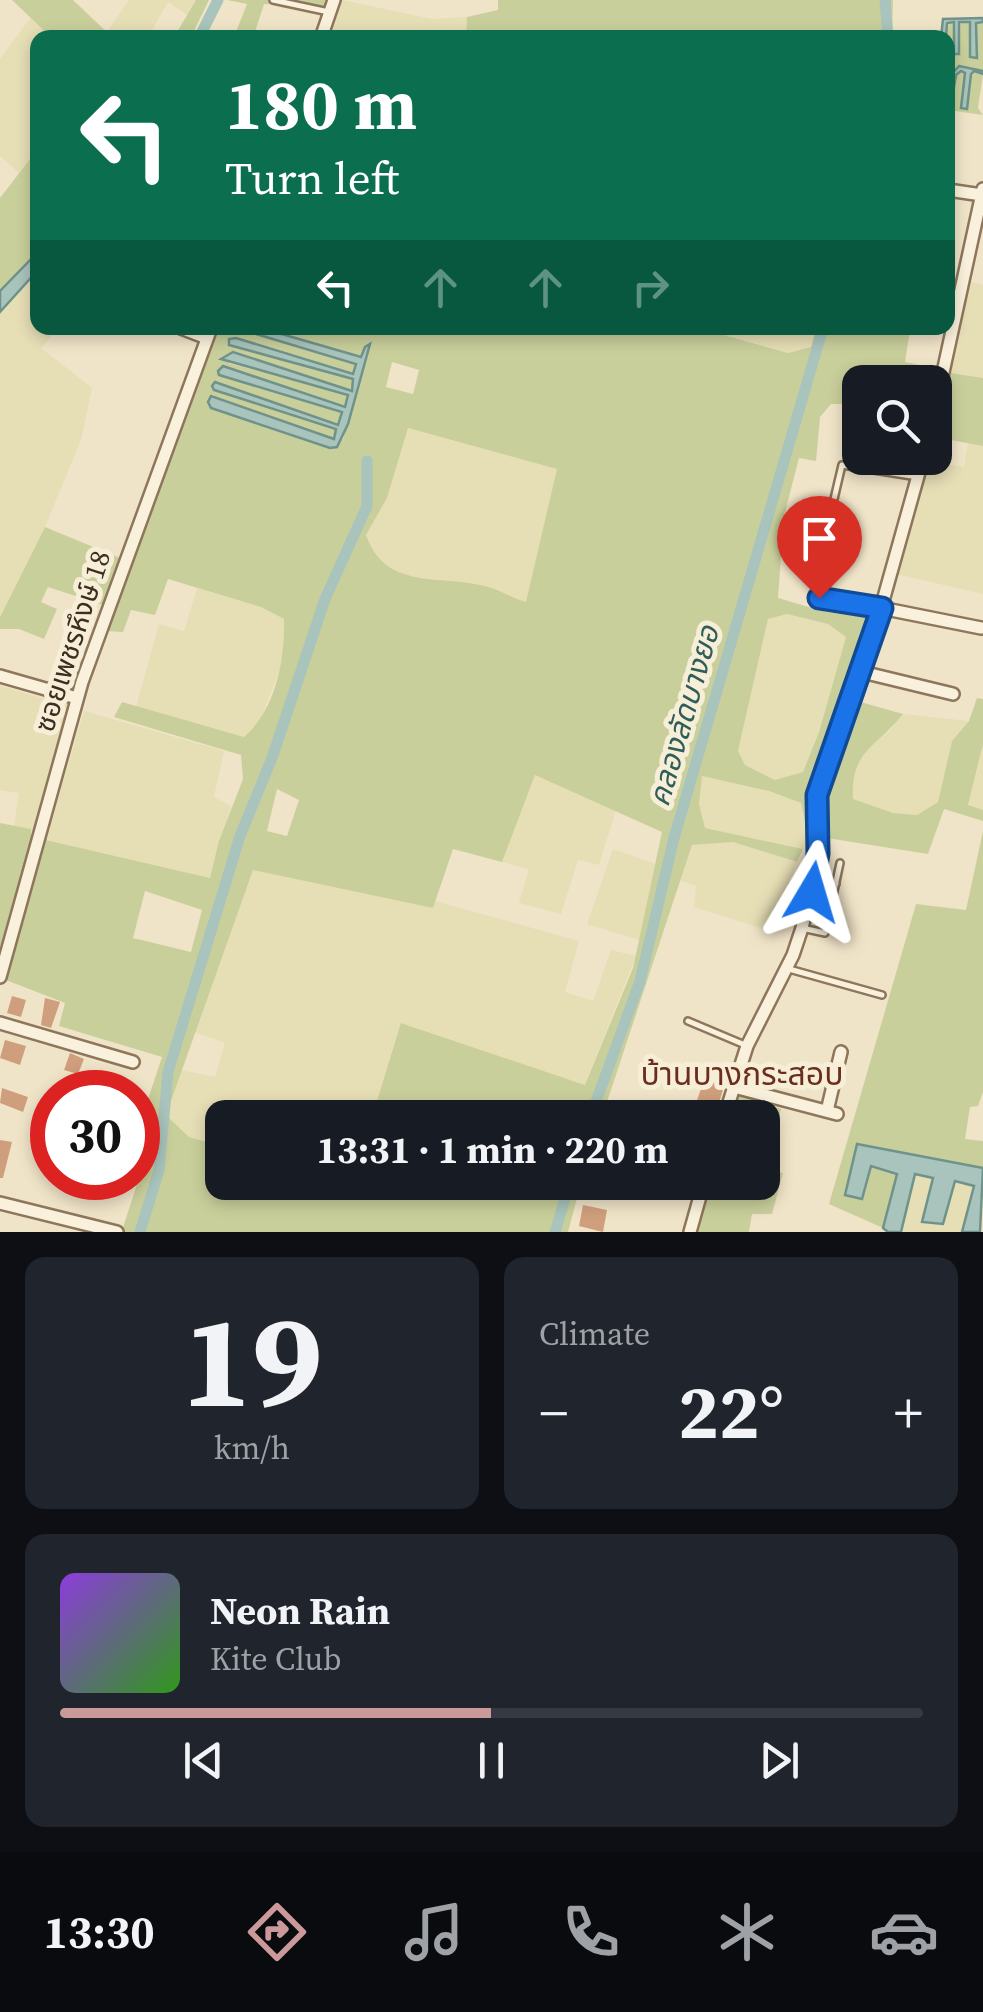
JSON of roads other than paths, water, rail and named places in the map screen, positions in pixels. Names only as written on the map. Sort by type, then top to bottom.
[{"type":"street","points":[[324,30],[332,6]]},
{"type":"street","points":[[955,190],[982,192],[977,248],[955,332]]},
{"type":"street","name":"ซอยเพชรหึงษ์ 18","points":[[0,977],[77,698],[208,335]]},
{"type":"street","points":[[946,365],[954,335]]},
{"type":"street","points":[[730,1100],[748,1046],[802,928],[818,853],[817,795],[882,608],[918,477]]},
{"type":"street","points":[[882,608],[982,628]]},
{"type":"street","points":[[858,671],[953,694]]},
{"type":"street","points":[[0,676],[77,698]]},
{"type":"street","points":[[0,1024],[133,1062]]},
{"type":"street","points":[[734,1086],[832,1112],[841,1052]]},
{"type":"street","points":[[699,1200],[690,1230],[705,1232]]},
{"type":"street","points":[[0,1203],[117,1232]]},
{"type":"lane","points":[[273,0],[332,6]]},
{"type":"lane","points":[[834,499],[842,465],[918,477]]},
{"type":"lane","points":[[819,598],[882,608]]},
{"type":"lane","points":[[802,928],[826,933],[840,863]]},
{"type":"lane","points":[[815,877],[836,884]]},
{"type":"lane","points":[[786,969],[882,995]]},
{"type":"lane","points":[[688,1021],[748,1046]]},
{"type":"water","points":[[983,18],[983,22],[976,23],[977,58],[970,57],[970,22],[959,22],[959,54],[955,54],[954,22],[942,30],[943,19]]},
{"type":"water","points":[[959,66],[983,71],[971,74],[967,109],[961,108],[965,73],[956,75],[955,81],[955,70]]},
{"type":"water","points":[[30,260],[30,279],[0,312],[0,291]]},
{"type":"water","points":[[259,335],[285,335],[361,357],[370,344],[348,424],[337,447],[330,448],[211,408],[208,402],[211,396],[334,439],[336,429],[214,390],[212,386],[215,382],[338,425],[342,412],[219,375],[218,371],[223,366],[345,407],[348,395],[221,359],[233,352],[352,391],[353,379],[229,345],[229,339],[353,374],[356,364]]},
{"type":"water","points":[[857,1144],[983,1168],[980,1232],[962,1232],[974,1186],[955,1181],[943,1224],[922,1222],[933,1178],[915,1174],[901,1232],[888,1232],[883,1228],[897,1174],[871,1166],[862,1199],[845,1195]]},
{"type":"waterway","points":[[203,30],[218,0]]},
{"type":"waterway","name":"คลองลัดบางยอ","points":[[885,0],[887,30]]},
{"type":"waterway","name":"คลองลัดบางยอ","points":[[597,1100],[640,981],[674,838],[821,335]]},
{"type":"waterway","points":[[140,1232],[159,1170],[168,1072],[240,836],[272,758],[325,599],[367,506],[367,461]]},
{"type":"waterway","name":"คลองลัดบางยอ","points":[[555,1232],[565,1200]]},
{"type":"district","name":"บ้านบางกระสอบ","points":[[742,1074]]}]
